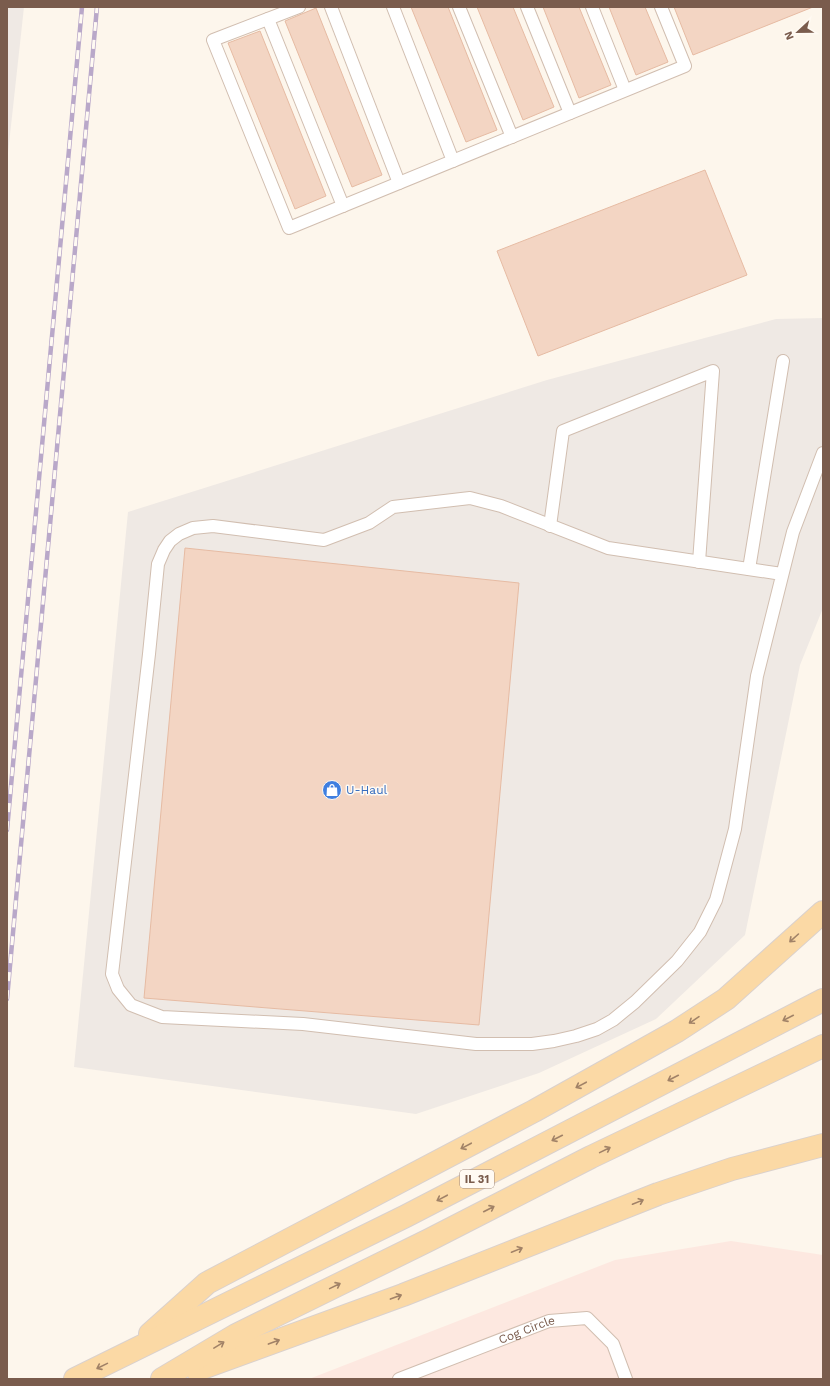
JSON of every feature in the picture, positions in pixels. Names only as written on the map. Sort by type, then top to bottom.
[{"type":"main road","points":[[129,1352],[207,1283],[534,1110],[677,1031],[726,999],[823,912]]},
{"type":"main road","name":"IL 31","points":[[75,1379],[406,1216],[823,1000]]},
{"type":"main road","name":"IL 31","points":[[162,1379],[236,1335],[429,1240],[591,1157],[823,1046]]},
{"type":"main road","points":[[172,1379],[403,1295],[658,1194],[732,1169],[823,1144]]},
{"type":"lane","points":[[299,7],[213,40],[289,228],[685,66],[661,7]]},
{"type":"lane","points":[[331,7],[399,183]]},
{"type":"lane","points":[[393,7],[453,161]]},
{"type":"lane","points":[[459,7],[512,137]]},
{"type":"lane","points":[[527,7],[570,113]]},
{"type":"lane","points":[[592,7],[625,90]]},
{"type":"lane","points":[[268,19],[343,206]]},
{"type":"lane","points":[[749,570],[783,361]]},
{"type":"lane","points":[[550,526],[563,431],[713,371],[699,562]]},
{"type":"lane","points":[[782,574],[608,548],[500,506],[470,498],[393,507],[369,523],[324,540],[213,526],[193,528],[179,534],[170,541],[158,564],[112,974],[118,989],[131,1005],[162,1017],[302,1024],[476,1044],[532,1044],[554,1041],[597,1029],[613,1020],[635,1002],[677,961],[700,932],[716,900],[734,828],[757,676],[793,532],[823,453]]},
{"type":"lane","name":"Cog Circle","points":[[400,1379],[549,1321],[587,1318],[614,1344],[626,1379]]},
{"type":"shaded area","points":[[7,7],[24,7],[7,162]]},
{"type":"shaded area","points":[[823,318],[823,608],[800,665],[745,935],[656,1019],[539,1073],[416,1114],[74,1067],[128,512],[547,380],[776,319]]},
{"type":"shaded area","points":[[731,1241],[823,1255],[823,1379],[309,1379],[615,1260]]},
{"type":"building","points":[[411,7],[448,7],[497,130],[466,142]]},
{"type":"building","points":[[477,7],[513,7],[554,107],[523,120]]},
{"type":"building","points":[[543,7],[579,7],[611,85],[579,98]]},
{"type":"building","points":[[609,7],[645,7],[668,62],[636,75]]},
{"type":"building","points":[[674,7],[813,7],[693,55]]},
{"type":"building","points":[[316,8],[382,175],[352,187],[285,21]]},
{"type":"building","points":[[260,31],[326,196],[295,209],[228,43]]},
{"type":"building","points":[[705,170],[747,275],[538,356],[497,251]]},
{"type":"building","name":"U-Haul","points":[[185,548],[519,583],[479,1025],[144,998]]},
{"type":"railway","points":[[7,830],[82,7]]},
{"type":"railway","points":[[7,999],[97,7]]},
{"type":"place","name":"U-Haul","points":[[332,790]]}]
